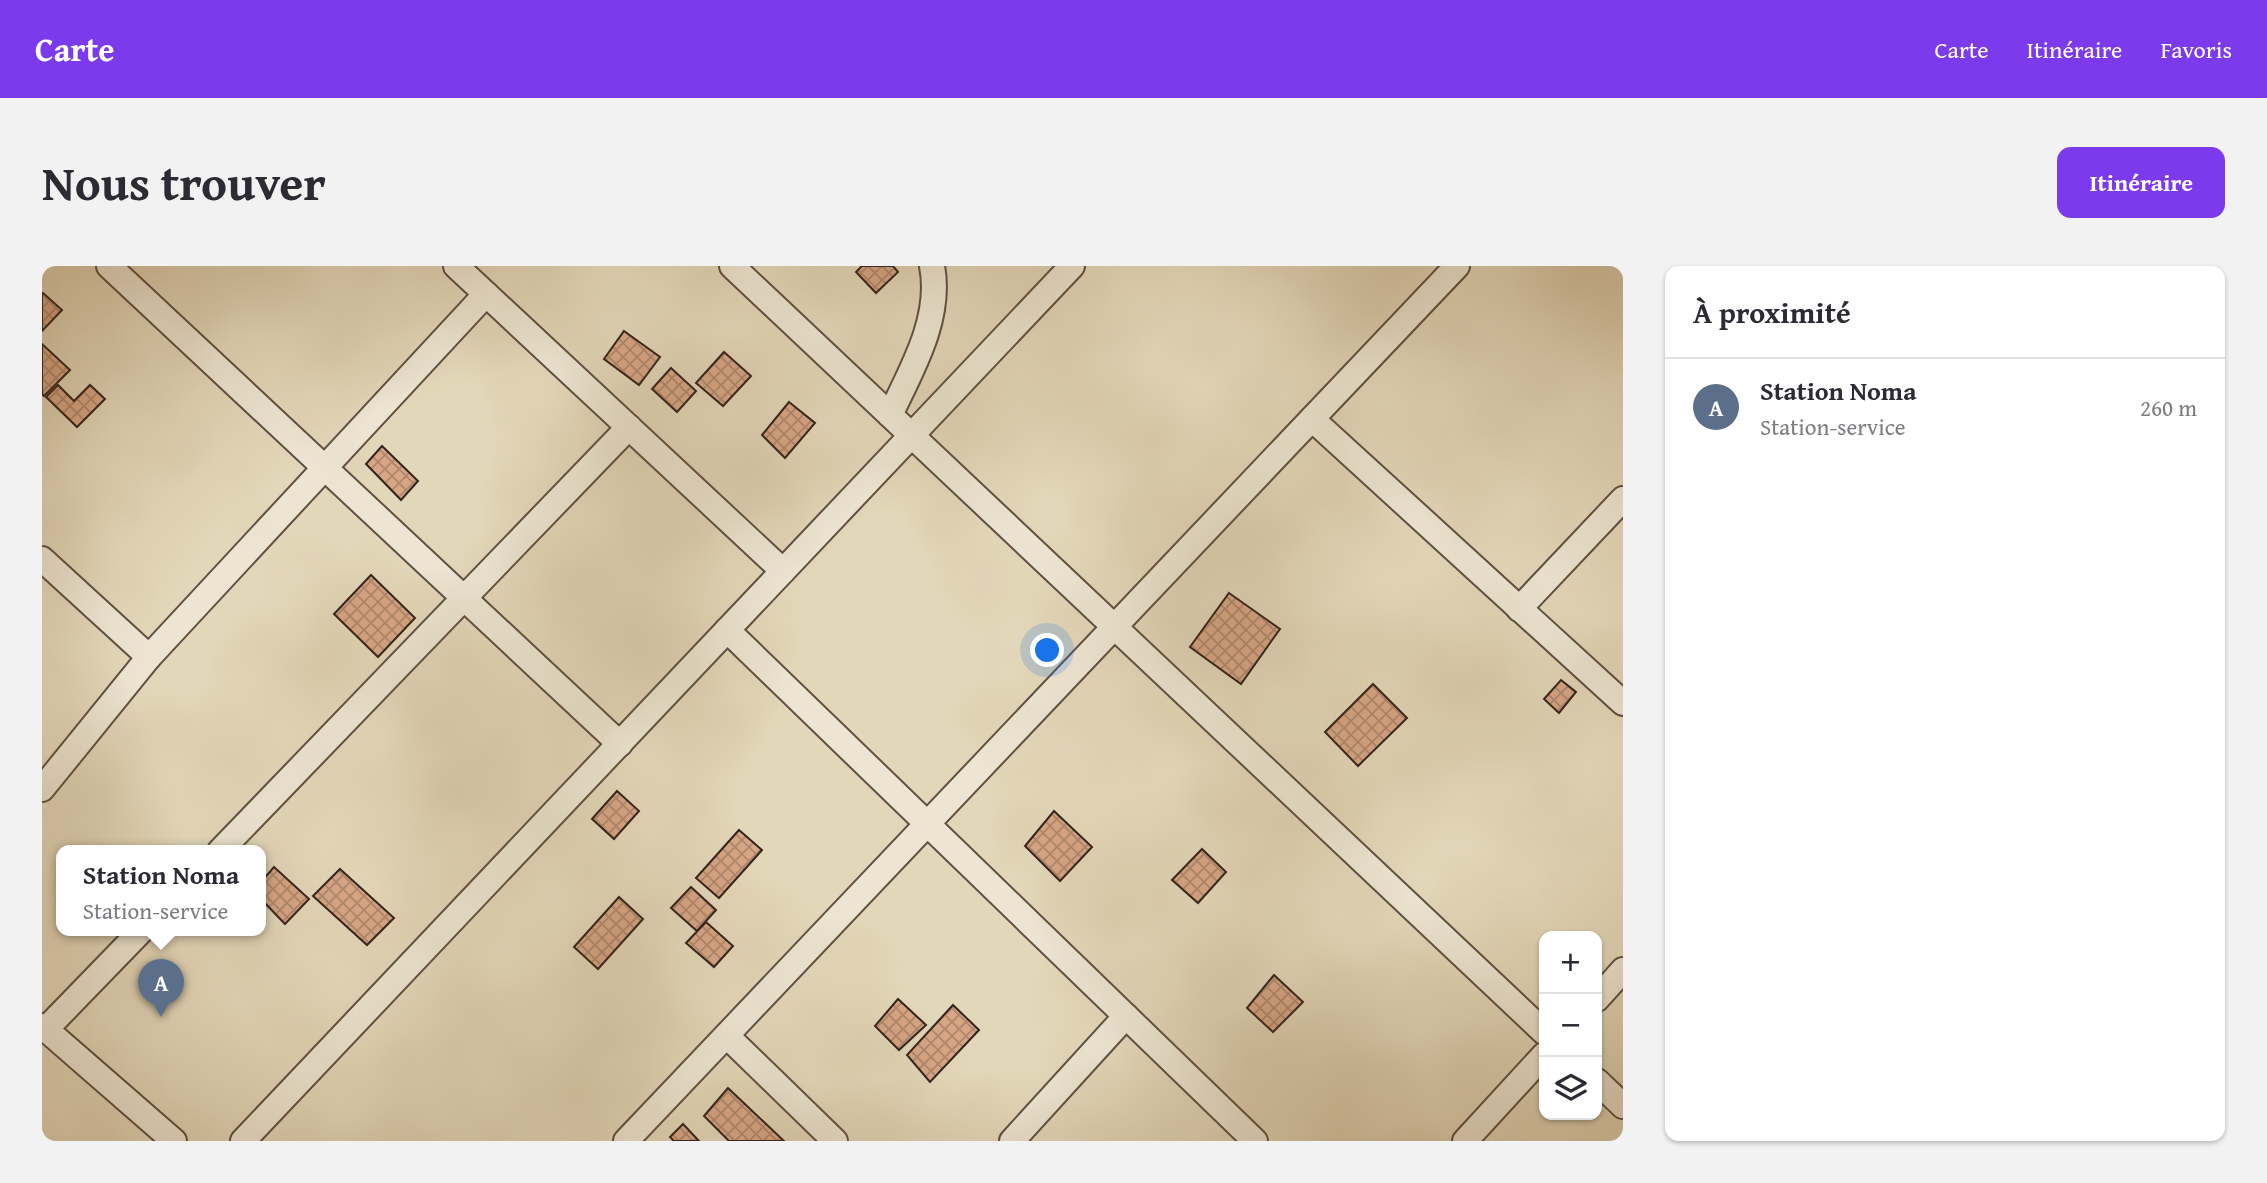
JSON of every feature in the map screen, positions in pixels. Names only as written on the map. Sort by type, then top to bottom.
[{"type":"street","points":[[109,266],[620,744]]},
{"type":"street","points":[[456,266],[783,572]]},
{"type":"street","points":[[732,266],[1539,1026]]},
{"type":"street","points":[[890,415],[930,323],[936,287],[932,266]]},
{"type":"street","points":[[626,1141],[728,1037],[1457,266]]},
{"type":"street","points":[[243,1141],[912,435],[1064,269]]},
{"type":"street","points":[[42,789],[149,657],[486,294]]},
{"type":"street","points":[[1312,419],[1623,704]]},
{"type":"street","points":[[226,845],[628,428]]},
{"type":"street","points":[[1519,608],[1623,499]]},
{"type":"street","points":[[42,559],[149,657]]},
{"type":"street","points":[[727,630],[1255,1141]]},
{"type":"street","points":[[136,936],[44,1028],[174,1141]]},
{"type":"street","points":[[1601,994],[1623,970]]},
{"type":"street","points":[[1012,1141],[1126,1016]]},
{"type":"street","points":[[728,1037],[835,1141]]},
{"type":"street","points":[[1465,1141],[1542,1057]]},
{"type":"street","points":[[1602,1086],[1623,1106]]},
{"type":"building","points":[[862,266],[893,266],[898,272],[876,293],[856,272]]},
{"type":"building","points":[[42,293],[62,310],[42,331]]},
{"type":"building","points":[[624,331],[660,357],[639,385],[604,359]]},
{"type":"building","points":[[42,344],[70,370],[44,396],[42,394]]},
{"type":"building","points":[[724,352],[751,376],[723,406],[696,383]]},
{"type":"building","points":[[671,368],[696,391],[677,412],[652,389]]},
{"type":"building","points":[[58,385],[74,401],[90,385],[105,399],[77,427],[46,397]]},
{"type":"building","points":[[789,402],[815,423],[785,458],[762,435]]},
{"type":"building","points":[[382,446],[418,481],[401,500],[366,464]]},
{"type":"building","points":[[371,575],[415,618],[378,657],[334,614]]},
{"type":"building","points":[[1229,593],[1280,629],[1241,684],[1190,647]]},
{"type":"building","points":[[1561,680],[1576,692],[1559,713],[1544,699]]},
{"type":"building","points":[[1373,684],[1407,718],[1358,766],[1325,732]]},
{"type":"building","points":[[617,791],[639,811],[614,839],[592,819]]},
{"type":"building","points":[[1054,811],[1092,847],[1060,881],[1025,846]]},
{"type":"building","points":[[739,830],[762,850],[719,898],[696,878]]},
{"type":"building","points":[[1202,849],[1226,872],[1198,903],[1172,880]]},
{"type":"building","points":[[274,867],[309,899],[285,924],[266,904],[266,876]]},
{"type":"building","points":[[340,869],[394,918],[367,945],[313,896]]},
{"type":"building","points":[[691,887],[716,910],[697,931],[671,908]]},
{"type":"building","points":[[619,897],[643,919],[598,969],[574,947]]},
{"type":"building","points":[[706,922],[733,946],[714,967],[686,943]]},
{"type":"building","points":[[1274,975],[1303,1002],[1273,1032],[1247,1008]]},
{"type":"building","points":[[898,999],[926,1025],[899,1050],[875,1026]]},
{"type":"building","points":[[953,1005],[979,1030],[930,1082],[907,1055]]},
{"type":"building","points":[[728,1088],[784,1141],[729,1141],[704,1116]]},
{"type":"building","points":[[683,1124],[699,1141],[674,1141],[670,1137]]},
{"type":"place","name":"Station Noma","points":[[161,1017]]}]
